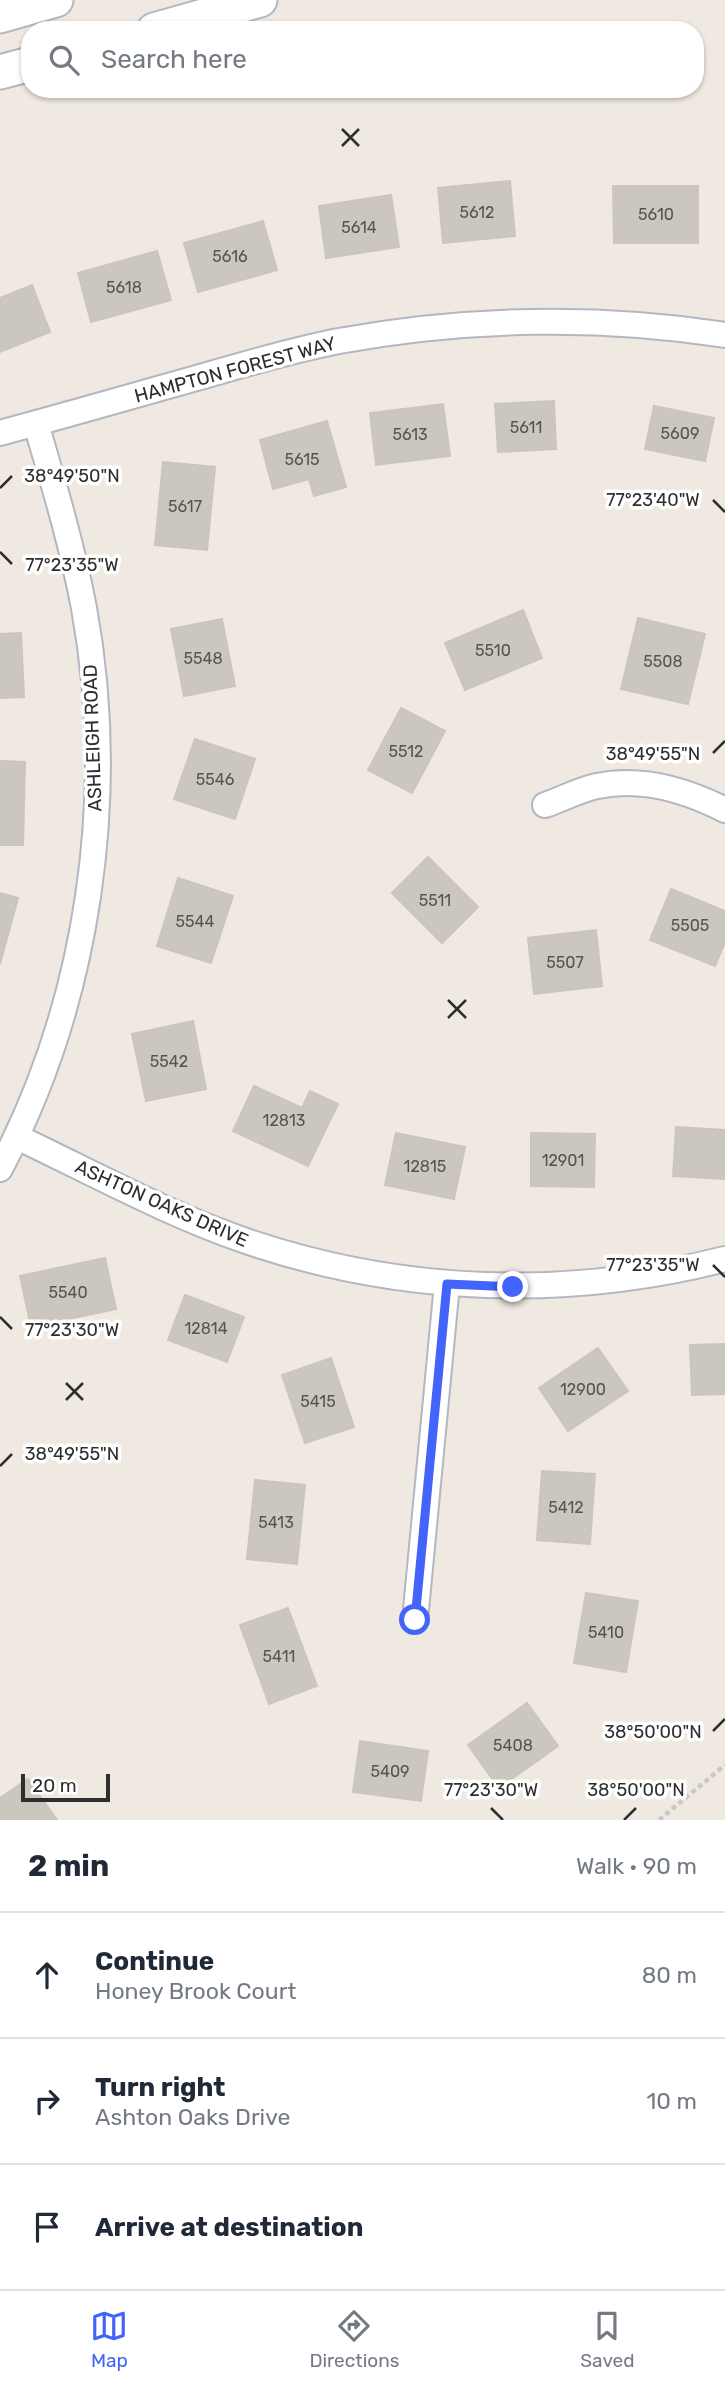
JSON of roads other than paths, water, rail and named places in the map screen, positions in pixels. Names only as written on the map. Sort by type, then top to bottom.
[{"type":"main road","points":[[0,16],[56,0]]},
{"type":"main road","points":[[186,21],[260,0]]},
{"type":"main road","points":[[0,72],[21,66]]},
{"type":"street","name":"HAMPTON FOREST WAY","points":[[0,433],[265,358],[339,341],[455,325],[574,321],[697,330],[725,335]]},
{"type":"street","name":"ASHLEIGH ROAD","points":[[0,1169],[17,1137],[48,1058],[73,971],[91,877],[97,786],[95,695],[84,609],[64,517],[36,424]]},
{"type":"street","points":[[545,805],[597,786],[649,783],[725,810]]},
{"type":"street","name":"ASHTON OAKS DRIVE","points":[[17,1137],[185,1217],[248,1242],[365,1274],[447,1284],[513,1287],[597,1283],[682,1270],[725,1258]]},
{"type":"street","points":[[415,1620],[447,1284]]}]
